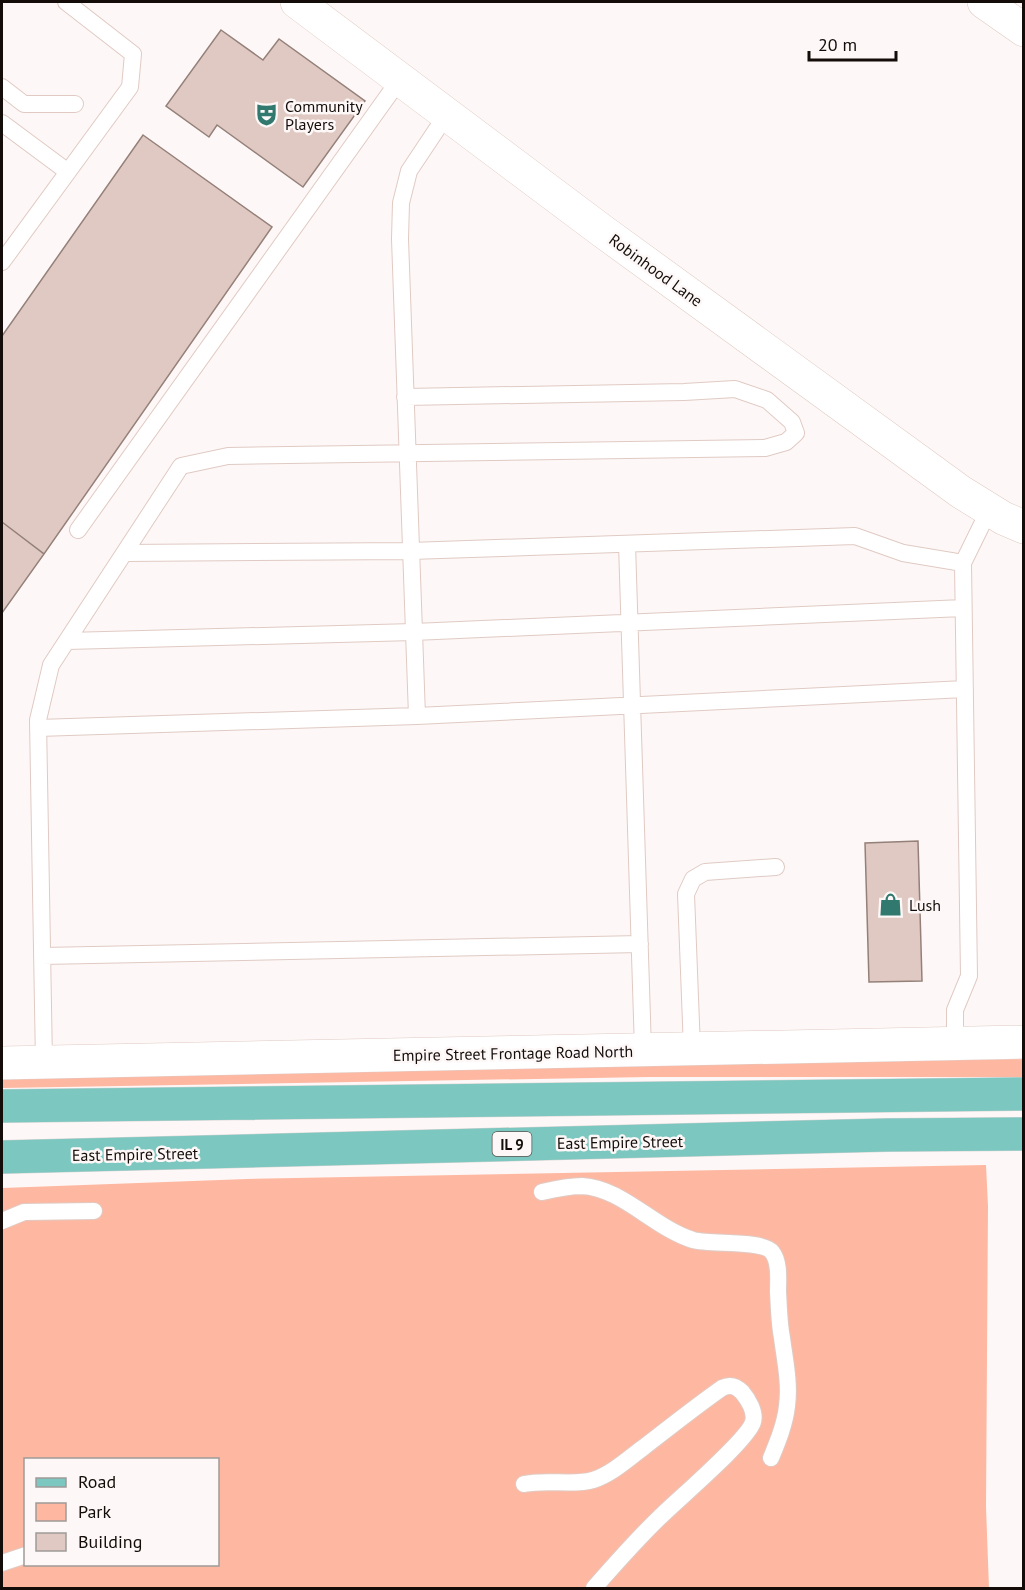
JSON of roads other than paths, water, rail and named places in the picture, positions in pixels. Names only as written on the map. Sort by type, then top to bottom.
[{"type":"main road","points":[[2,1106],[1023,1094]]},
{"type":"main road","name":"East Empire Street","points":[[2,1157],[887,1135],[1023,1134]]},
{"type":"street","name":"Robinhood Lane","points":[[297,2],[601,230],[988,510],[1023,527]]},
{"type":"street","points":[[984,2],[1023,30]]},
{"type":"street","name":"Empire Street Frontage Road North","points":[[2,1063],[1023,1042]]},
{"type":"lane","points":[[2,262],[130,87],[134,54],[66,2]]},
{"type":"lane","points":[[78,530],[400,79]]},
{"type":"lane","points":[[2,87],[24,104],[75,104]]},
{"type":"lane","points":[[417,716],[400,239],[401,203],[409,171],[447,114]]},
{"type":"lane","points":[[2,123],[68,172]]},
{"type":"lane","points":[[44,1063],[38,720],[51,665],[181,466],[228,456],[765,447],[786,442],[796,433],[792,422],[767,400],[735,389],[405,397]]},
{"type":"lane","points":[[955,1043],[955,1010],[969,976],[963,563],[988,510]]},
{"type":"lane","points":[[124,553],[410,551],[855,536],[903,553],[963,563]]},
{"type":"lane","points":[[627,544],[643,1050]]},
{"type":"lane","points":[[67,641],[414,632],[963,608]]},
{"type":"lane","points":[[38,728],[417,716],[965,689]]},
{"type":"lane","points":[[692,1048],[686,894],[693,879],[705,872],[776,867]]},
{"type":"lane","points":[[42,956],[640,944]]},
{"type":"lane","points":[[542,1192],[577,1186],[598,1189],[618,1197],[685,1237],[725,1244],[759,1244],[772,1251],[777,1262],[779,1314],[788,1393],[784,1424],[771,1458]]},
{"type":"lane","points":[[2,1221],[24,1212],[94,1211]]},
{"type":"lane","points":[[524,1484],[540,1481],[592,1481],[627,1459],[728,1384],[745,1396],[753,1414],[753,1422],[749,1429],[718,1463],[659,1517],[594,1588]]},
{"type":"lane","points":[[2,1563],[24,1556]]},
{"type":"place","name":"Community Players","points":[[267,115]]},
{"type":"place","name":"Lush","points":[[891,905]]}]
